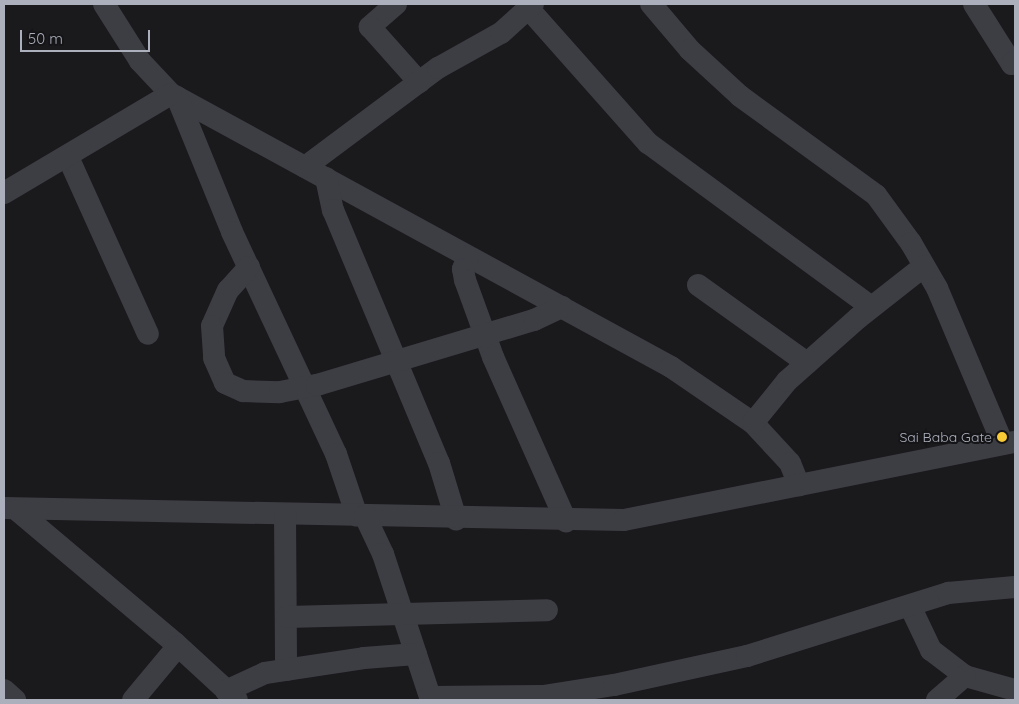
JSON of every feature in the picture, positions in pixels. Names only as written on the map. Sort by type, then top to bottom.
[{"type":"street","points":[[104,4],[140,61],[174,96],[671,367],[753,423],[790,463],[799,485]]},
{"type":"street","points":[[396,4],[370,27],[419,82]]},
{"type":"street","points":[[7,508],[456,519],[624,520],[1009,443],[937,288],[876,195],[740,96],[690,50],[651,4]]},
{"type":"street","points":[[974,4],[1014,65]]},
{"type":"street","points":[[305,166],[419,82],[501,33],[530,6],[648,143],[871,307]]},
{"type":"street","points":[[4,193],[174,96]]},
{"type":"street","points":[[174,96],[249,267],[336,454],[361,516],[383,554],[431,699],[544,696],[614,685],[747,656],[948,593],[1015,587]]},
{"type":"street","points":[[68,157],[148,334]]},
{"type":"street","points":[[326,178],[333,210],[439,463],[456,519]]},
{"type":"street","points":[[468,257],[463,268],[465,280],[484,335],[566,520]]},
{"type":"street","points":[[753,423],[787,382],[871,307],[924,266]]},
{"type":"street","points":[[249,267],[228,290],[212,326],[213,351],[225,383],[243,391],[280,392],[305,387],[534,320],[562,307]]},
{"type":"street","points":[[698,285],[807,364]]},
{"type":"street","points":[[7,508],[178,646],[232,696],[245,680],[286,670],[364,658],[416,654]]},
{"type":"street","points":[[284,514],[287,617],[286,670]]},
{"type":"street","points":[[910,606],[931,650],[965,676],[1015,690]]},
{"type":"street","points":[[287,617],[548,610]]},
{"type":"street","points":[[133,700],[178,646]]},
{"type":"street","points":[[937,700],[965,676]]},
{"type":"street","points":[[4,690],[15,700]]},
{"type":"place","name":"Sai Baba Gate","points":[[1002,437]]}]
